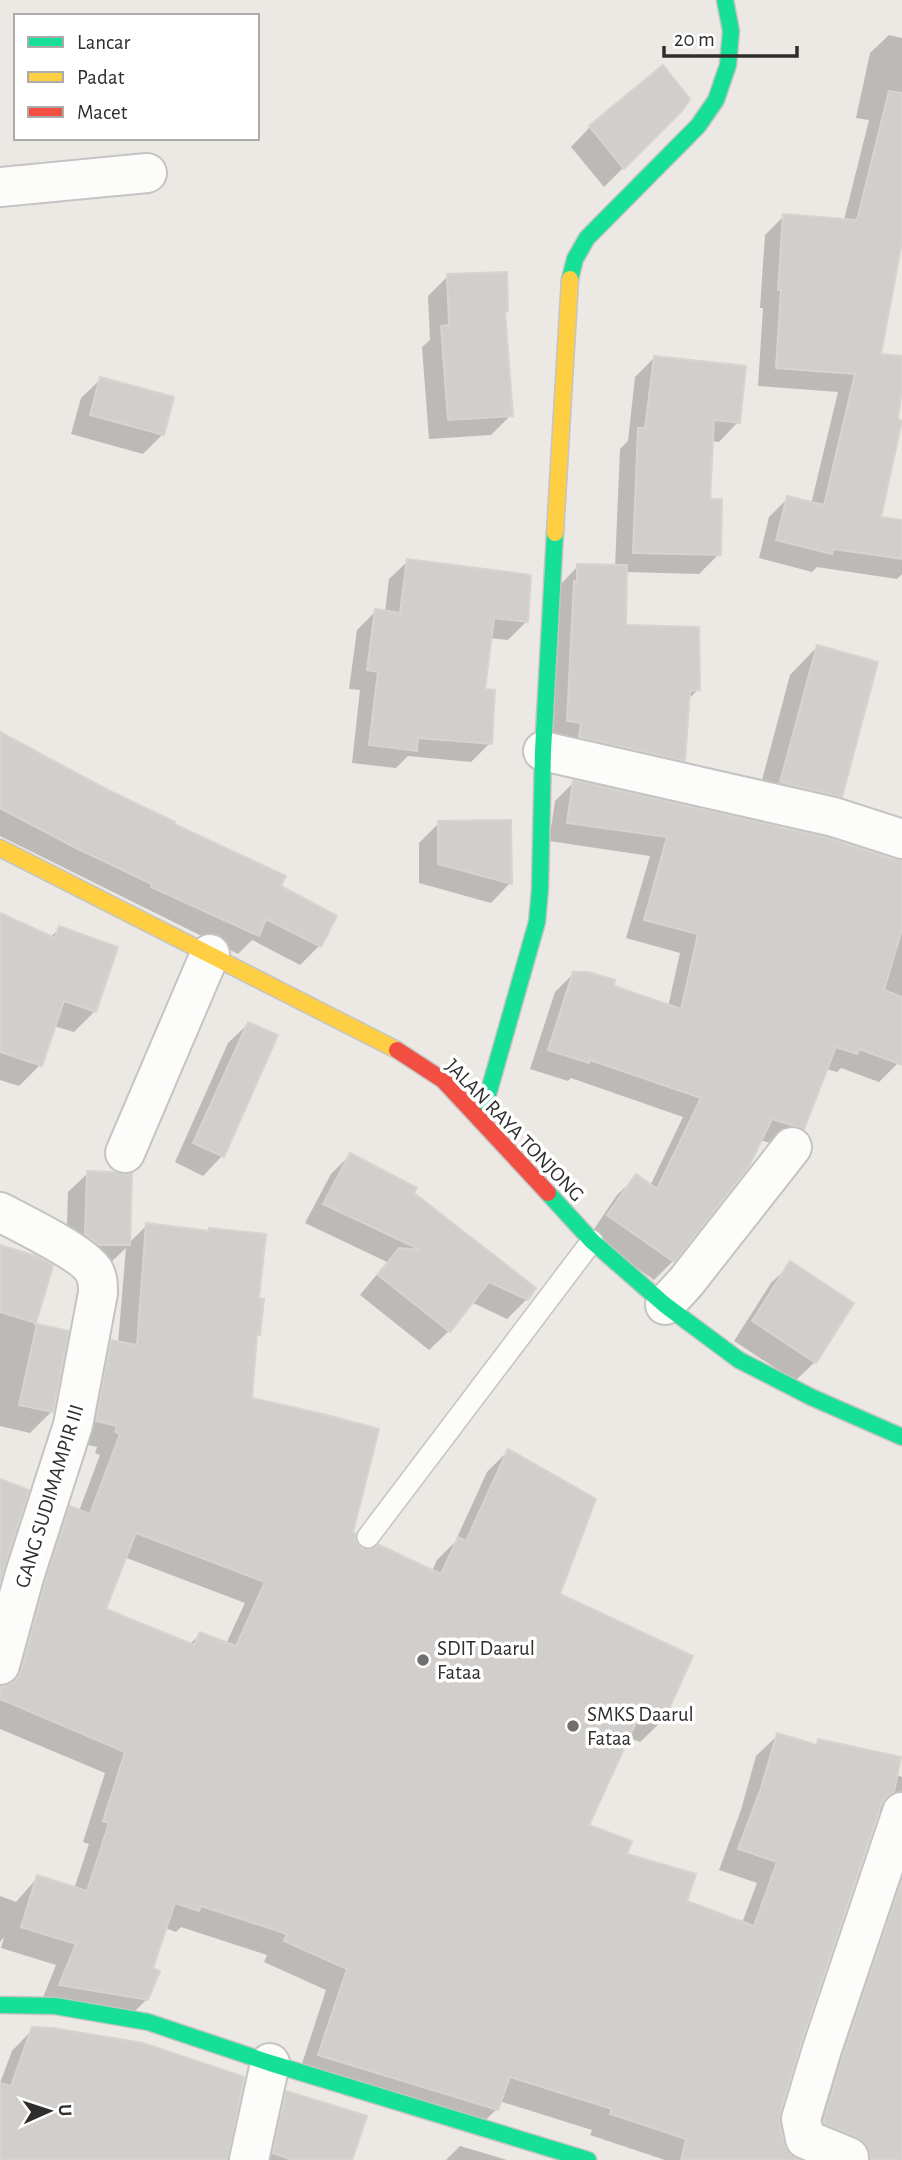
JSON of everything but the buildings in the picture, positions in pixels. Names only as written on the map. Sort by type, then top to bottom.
[{"type":"street","points":[[481,1119],[537,922],[542,751],[569,284],[575,260],[587,238],[698,126],[716,100],[728,65],[731,31],[725,0]]},
{"type":"street","points":[[0,187],[147,173]]},
{"type":"street","points":[[542,751],[834,817],[902,839]]},
{"type":"street","name":"JALAN RAYA TONJONG","points":[[1,853],[210,954],[391,1046],[443,1080],[592,1241],[665,1305],[739,1360],[902,1437]]},
{"type":"street","points":[[125,1153],[210,954]]},
{"type":"street","points":[[665,1305],[792,1147]]},
{"type":"street","name":"GANG SUDIMAMPIR III","points":[[0,1212],[55,1241],[94,1269],[98,1282],[73,1425],[12,1573],[0,1665]]},
{"type":"street","points":[[849,2160],[849,2157],[805,2139],[801,2119],[902,1812]]},
{"type":"street","points":[[0,2005],[55,2006],[148,2022],[270,2063],[588,2160]]},
{"type":"street","points":[[249,2160],[270,2063]]},
{"type":"lane","points":[[368,1537],[592,1241]]},
{"type":"traffic: fast","points":[[570,279],[575,259],[587,238],[698,126],[716,100],[728,65],[731,31],[725,0]]},
{"type":"traffic: fast","points":[[481,1119],[537,922],[555,533]]},
{"type":"traffic: fast","points":[[548,1193],[592,1241],[665,1305],[739,1360],[811,1397],[902,1437]]},
{"type":"traffic: fast","points":[[0,2005],[55,2006],[148,2022],[270,2063],[588,2160]]},
{"type":"traffic: slow","points":[[555,533],[570,279]]},
{"type":"traffic: slow","points":[[0,848],[397,1050]]},
{"type":"traffic: jam","points":[[397,1050],[443,1080],[548,1193]]},
{"type":"place","name":"SDIT Daarul Fataa","points":[[423,1660]]},
{"type":"place","name":"SMKS Daarul Fataa","points":[[573,1726]]}]
